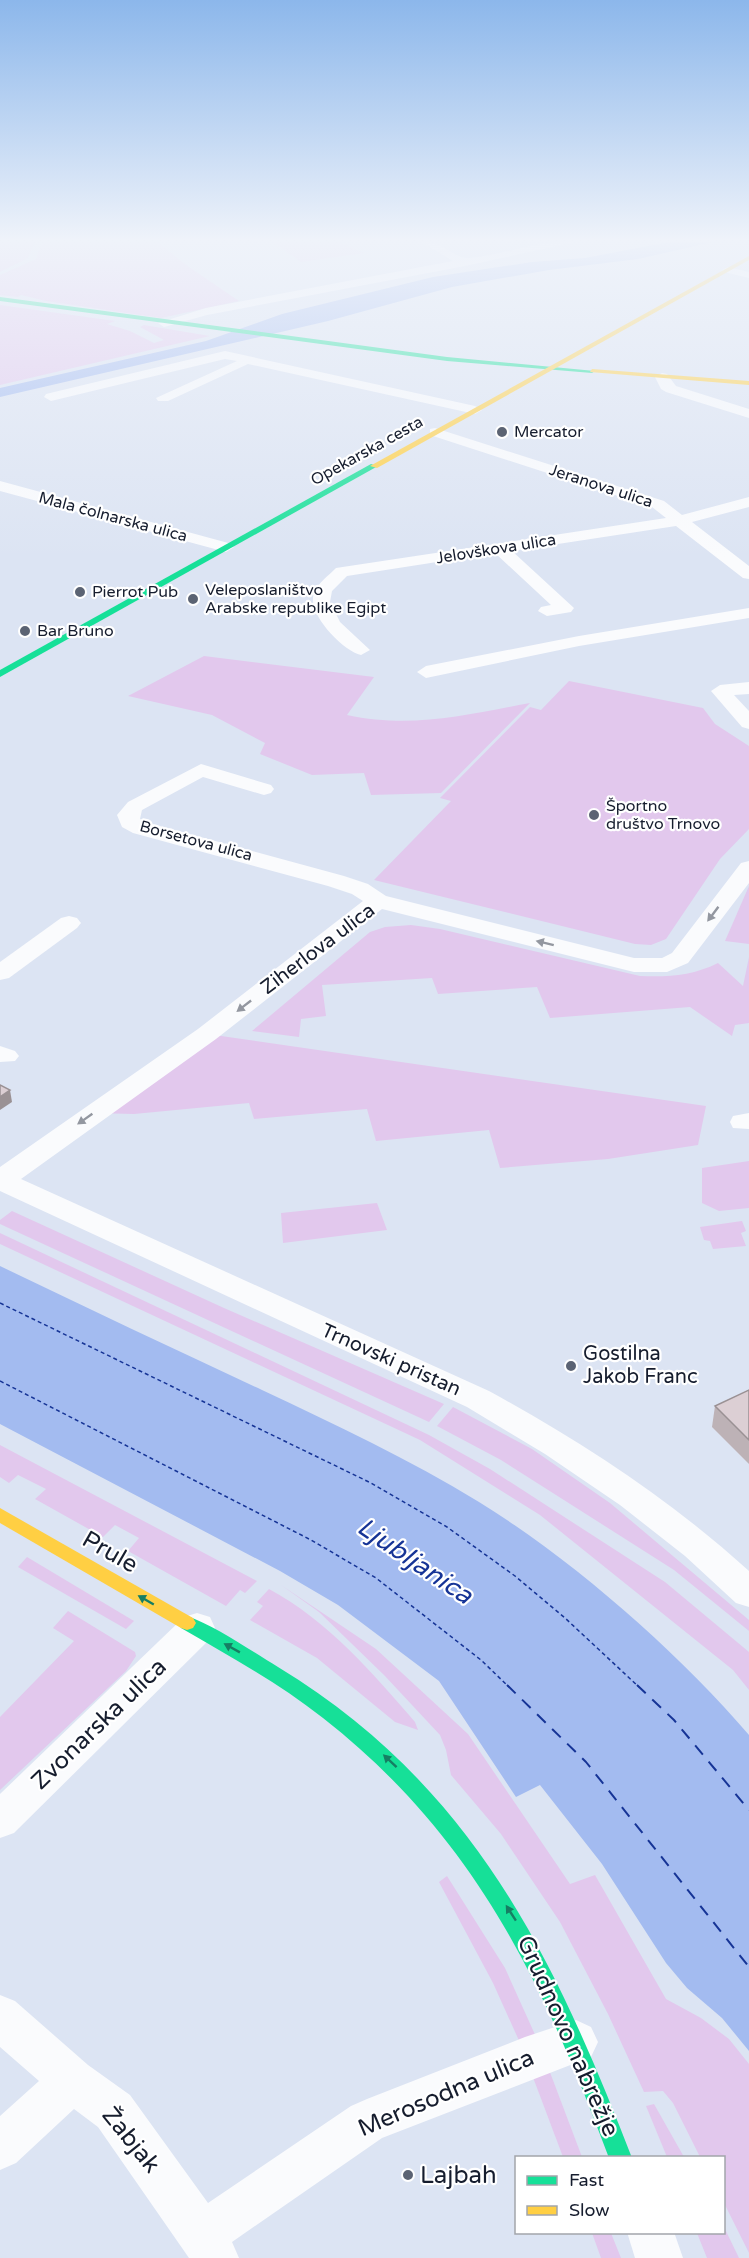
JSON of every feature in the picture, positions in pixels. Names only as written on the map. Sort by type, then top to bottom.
[{"type":"street","points":[[363,347],[549,368],[749,383]]},
{"type":"street","name":"Opekarska cesta","points":[[0,674],[587,347]]},
{"type":"street","points":[[51,397],[225,355],[475,410]]},
{"type":"street","points":[[163,398],[249,361]]},
{"type":"street","points":[[662,377],[671,389],[749,414]]},
{"type":"street","name":"Jeranova ulica","points":[[435,432],[658,504],[749,574]]},
{"type":"street","name":"Mala čolnarska ulica","points":[[0,486],[226,547]]},
{"type":"street","name":"Jelovškova ulica","points":[[361,650],[332,623],[321,605],[322,593],[342,572],[681,520],[749,502]]},
{"type":"street","points":[[500,549],[565,608],[547,611]]},
{"type":"street","points":[[426,672],[588,639],[749,613]]},
{"type":"street","points":[[749,688],[720,691],[749,723]]},
{"type":"street","name":"Borsetova ulica","points":[[264,789],[201,771],[135,806],[128,815],[130,822],[141,828],[360,888],[378,901]]},
{"type":"street","name":"Ziherlova ulica","points":[[0,1180],[207,1034],[378,901],[634,965],[667,965],[680,958],[749,868]]},
{"type":"street","points":[[0,973],[69,923]]},
{"type":"street","name":"Trnovski pristan","points":[[0,1180],[487,1404],[544,1435],[606,1476],[682,1533],[745,1589]]},
{"type":"street","name":"Prule","points":[[0,1515],[197,1628]]},
{"type":"street","name":"Zvonarska ulica","points":[[0,1820],[197,1628]]},
{"type":"street","name":"Grudnovo nabrežje","points":[[197,1628],[250,1658],[322,1704],[410,1780],[467,1850],[512,1915],[550,1984],[576,2042],[621,2156]]},
{"type":"street","name":"Žabjak","points":[[0,2016],[19,2036],[72,2081],[114,2111],[208,2246]]},
{"type":"street","name":"Merosodna ulica","points":[[208,2246],[367,2122],[525,2059],[576,2042]]},
{"type":"street","points":[[0,2147],[72,2081]]},
{"type":"street","points":[[651,2234],[659,2258]]},
{"type":"shaded area","points":[[0,347],[161,347],[0,385]]},
{"type":"shaded area","points":[[204,656],[374,677],[347,715],[371,719],[417,721],[439,719],[530,703],[441,793],[371,795],[364,773],[312,775],[260,754],[265,743],[212,715],[128,696]]},
{"type":"shaded area","name":"Športno društvo Trnovo","points":[[569,681],[703,708],[715,724],[749,746],[749,829],[720,859],[666,939],[651,945],[635,944],[374,880],[451,801],[440,798],[530,707],[541,710]]},
{"type":"shaded area","points":[[749,886],[749,944],[725,941]]},
{"type":"shaded area","points":[[411,925],[440,929],[640,976],[680,975],[699,971],[718,963],[743,986],[749,957],[749,1023],[735,1025],[732,1036],[690,1007],[550,1018],[537,987],[438,994],[432,978],[322,985],[326,1016],[301,1019],[299,1037],[252,1031],[370,932],[385,927]]},
{"type":"shaded area","points":[[207,1034],[706,1106],[698,1145],[608,1159],[500,1168],[489,1130],[376,1141],[367,1109],[254,1119],[249,1103],[134,1114],[93,1113]]},
{"type":"shaded area","points":[[749,1161],[749,1208],[719,1211],[702,1203],[702,1168]]},
{"type":"shaded area","points":[[377,1203],[387,1230],[283,1243],[281,1213]]},
{"type":"shaded area","points":[[12,1211],[224,1308],[444,1404],[429,1422],[0,1224],[0,1220]]},
{"type":"shaded area","points":[[742,1221],[746,1231],[741,1233],[746,1246],[713,1249],[710,1241],[704,1240],[700,1227]]},
{"type":"shaded area","points":[[0,1233],[429,1435],[490,1469],[665,1582],[749,1652],[749,1690],[733,1670],[540,1515],[420,1440],[0,1244]]},
{"type":"shaded area","points":[[453,1407],[532,1449],[610,1503],[749,1620],[749,1631],[674,1570],[501,1460],[437,1426]]},
{"type":"shaded area","points":[[0,1445],[257,1581],[245,1593],[240,1590],[226,1606],[128,1551],[139,1538],[115,1525],[103,1537],[35,1499],[46,1489],[18,1475],[9,1483],[0,1477]]},
{"type":"shaded area","points":[[27,1557],[134,1621],[126,1629],[18,1567]]},
{"type":"shaded area","points":[[281,1585],[376,1649],[468,1734],[570,1884],[595,1875],[666,1999],[701,2018],[729,2039],[749,2064],[749,2253],[725,2205],[725,2156],[700,2156],[673,2103],[663,2091],[644,2092],[608,2014],[560,1922],[501,1834],[451,1775],[446,1750],[440,1735],[384,1675],[319,1612]]},
{"type":"shaded area","points":[[269,1589],[311,1616],[348,1649],[415,1722],[418,1730],[395,1722],[317,1658],[250,1620],[263,1606],[257,1602]]},
{"type":"shaded area","points":[[68,1611],[135,1652],[136,1656],[126,1671],[0,1790],[0,1717],[74,1641],[53,1628]]},
{"type":"shaded area","points":[[447,1876],[505,1968],[537,2039],[521,2045],[493,1983],[439,1882]]},
{"type":"shaded area","points":[[548,2067],[582,2156],[563,2156],[531,2072]]},
{"type":"shaded area","points":[[654,2104],[683,2156],[667,2156],[646,2106]]},
{"type":"shaded area","points":[[725,2229],[739,2258],[707,2258],[697,2234],[725,2234]]},
{"type":"shaded area","points":[[592,2234],[611,2234],[621,2258],[601,2258]]},
{"type":"water","points":[[178,347],[214,347],[0,397],[0,388]]},
{"type":"water","name":"Ljubljanica","points":[[0,1266],[345,1429],[426,1471],[479,1502],[587,1579],[657,1640],[721,1703],[749,1735],[749,2051],[722,2018],[687,1988],[666,1963],[602,1864],[540,1785],[516,1797],[439,1681],[338,1605],[280,1571],[0,1424]]},
{"type":"building","points":[[0,1085],[10,1090],[0,1097]]},
{"type":"building","points":[[749,1390],[749,1440],[715,1406]]},
{"type":"ferry route","points":[[0,1303],[371,1483],[447,1527],[515,1576],[565,1618],[639,1687]]},
{"type":"ferry route","points":[[0,1381],[311,1540],[376,1578],[481,1660],[509,1687]]},
{"type":"ferry route","points":[[507,1685],[586,1762],[749,1967]]},
{"type":"ferry route","points":[[637,1685],[674,1720],[749,1810]]},
{"type":"traffic: fast","points":[[360,347],[447,359],[592,371]]},
{"type":"traffic: fast","points":[[0,674],[374,466]]},
{"type":"traffic: fast","points":[[187,1623],[278,1676],[330,1712],[384,1757],[431,1806],[473,1858],[509,1913],[541,1971],[570,2031],[620,2156]]},
{"type":"traffic: slow","points":[[374,466],[588,347]]},
{"type":"traffic: slow","points":[[592,371],[749,383]]},
{"type":"traffic: slow","points":[[0,1515],[187,1623]]},
{"type":"place","name":"Mercator","points":[[502,432]]},
{"type":"place","name":"Pierrot Pub","points":[[80,592]]},
{"type":"place","name":"Veleposlaništvo Arabske republike Egipt","points":[[193,599]]},
{"type":"place","name":"Bar Bruno","points":[[25,631]]},
{"type":"place","name":"Športno društvo Trnovo","points":[[594,815]]},
{"type":"place","name":"Gostilna Jakob Franc","points":[[571,1366]]},
{"type":"place","name":"Lajbah","points":[[408,2175]]}]
